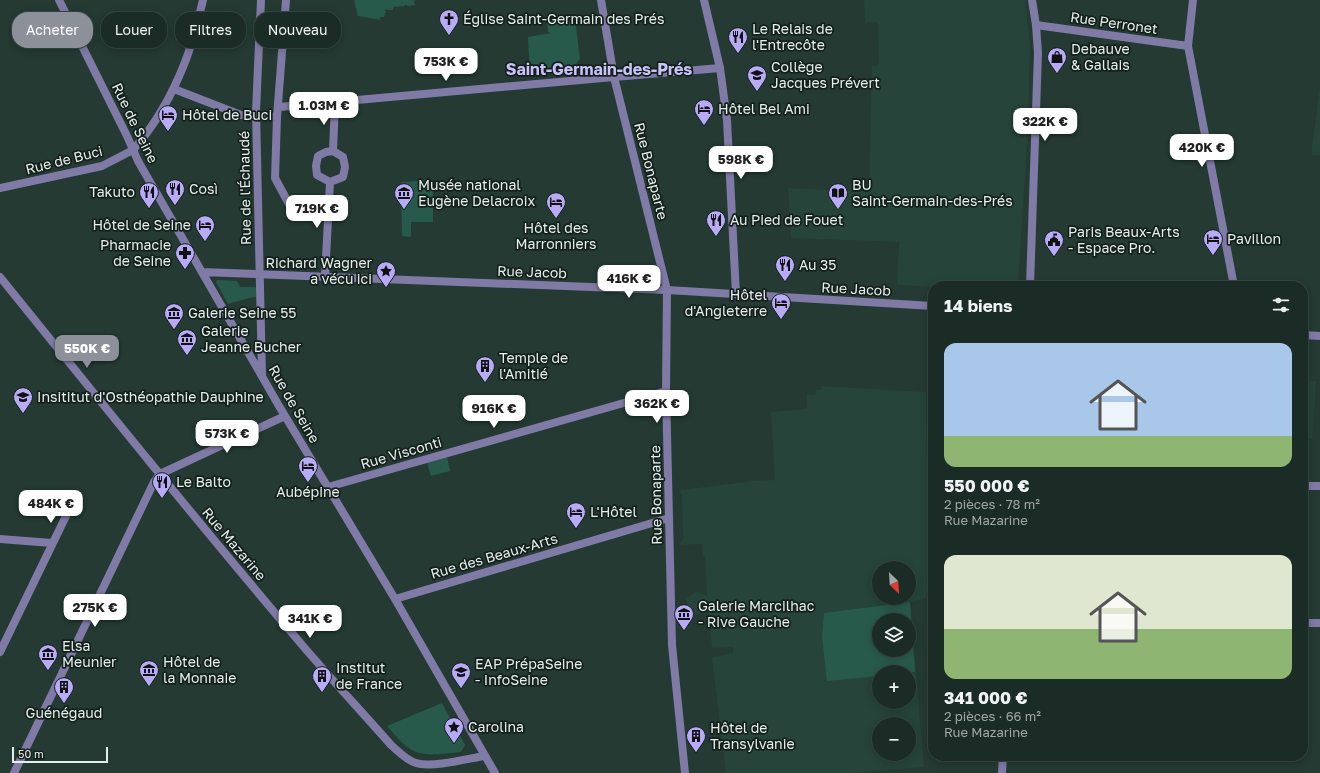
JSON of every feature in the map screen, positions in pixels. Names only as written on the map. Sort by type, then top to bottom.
[{"type":"street","name":"Rue de Seine","points":[[59,0],[138,161],[285,416],[395,599],[495,773]]},
{"type":"street","name":"Rue de Buci","points":[[0,188],[102,166],[133,150],[143,138],[174,89],[186,61],[203,0]]},
{"type":"street","name":"Rue de l'Échaudé","points":[[261,0],[256,116],[262,376]]},
{"type":"street","points":[[286,0],[275,178],[289,204],[328,208]]},
{"type":"street","name":"Rue Bonaparte","points":[[601,0],[614,77],[667,290],[666,391],[672,645],[685,773]]},
{"type":"street","points":[[704,0],[720,68],[728,134],[736,294]]},
{"type":"street","points":[[1030,281],[1038,53],[1032,0]]},
{"type":"street","points":[[1193,0],[1188,46],[1233,281]]},
{"type":"street","name":"Rue Perronet","points":[[1036,25],[1188,46]]},
{"type":"street","points":[[279,107],[720,68]]},
{"type":"street","points":[[174,89],[241,115],[278,117]]},
{"type":"street","points":[[333,151],[335,102]]},
{"type":"street","points":[[333,151],[343,157],[345,167],[343,177],[330,182],[317,175],[316,166],[318,156],[326,152],[333,151]]},
{"type":"street","points":[[325,276],[330,182]]},
{"type":"street","name":"Rue Jacob","points":[[202,272],[667,290],[928,306]]},
{"type":"street","name":"Rue Mazarine","points":[[0,277],[90,389],[304,647],[391,744],[415,763],[427,765],[484,756]]},
{"type":"street","points":[[1308,335],[1320,336]]},
{"type":"street","name":"Rue Visconti","points":[[328,487],[666,391]]},
{"type":"street","points":[[14,773],[154,482],[160,474],[285,416]]},
{"type":"street","points":[[1308,486],[1320,486]]},
{"type":"street","points":[[0,652],[67,514]]},
{"type":"street","name":"Rue des Beaux-Arts","points":[[395,599],[669,518]]},
{"type":"street","points":[[0,539],[52,543]]},
{"type":"street","points":[[1308,623],[1320,623]]},
{"type":"street","points":[[1002,773],[1003,761]]},
{"type":"shaded area","points":[[354,0],[416,0],[414,1],[415,5],[393,7],[393,10],[386,9],[384,17],[379,18],[381,20],[358,16]]},
{"type":"shaded area","points":[[864,0],[1025,0],[1030,43],[1028,129],[1018,281],[928,281],[928,287],[897,285],[899,242],[791,238],[788,188],[869,192],[872,66],[879,66],[878,22],[865,22]]},
{"type":"shaded area","points":[[560,17],[576,26],[580,59],[570,72],[530,75],[528,37],[551,33],[548,32],[547,22],[549,26],[551,25],[551,21],[555,21],[554,19],[560,19]]},
{"type":"shaded area","points":[[1320,88],[1320,155],[1312,155],[1312,147]]},
{"type":"shaded area","points":[[433,180],[433,222],[411,222],[411,237],[402,236],[401,182]]},
{"type":"shaded area","points":[[217,280],[237,281],[240,287],[255,287],[256,297],[228,304],[216,282]]},
{"type":"shaded area","points":[[1308,380],[1316,381],[1312,439],[1308,439]]},
{"type":"shaded area","points":[[821,386],[926,392],[928,597],[916,600],[916,561],[872,561],[872,605],[910,605],[911,613],[872,613],[872,657],[915,657],[915,665],[872,665],[872,709],[916,709],[916,673],[924,767],[851,773],[726,773],[712,657],[733,653],[733,647],[712,648],[708,609],[698,615],[687,609],[687,598],[696,591],[707,596],[705,555],[703,555],[702,544],[678,545],[683,539],[682,496],[679,492],[681,490],[754,481],[775,480],[771,412],[807,409],[807,394],[815,395],[816,390],[821,390]]},
{"type":"shaded area","points":[[447,457],[450,471],[431,476],[427,463]]},
{"type":"shaded area","points":[[887,605],[910,605],[911,613],[872,613],[872,657],[914,657],[914,665],[872,665],[872,677],[827,681],[822,637],[824,613]]},
{"type":"shaded area","points":[[442,703],[465,745],[461,752],[437,754],[420,753],[404,745],[387,726]]},
{"type":"place","name":"Église Saint-Germain des Prés","points":[[449,36]]},
{"type":"place","name":"Le Relais de l'Entrecôte","points":[[738,54]]},
{"type":"place","name":"Debauve & Gallais","points":[[1057,74]]},
{"type":"place","name":"Collège Jacques Prévert","points":[[757,92]]},
{"type":"place","name":"Hôtel Bel Ami","points":[[704,126]]},
{"type":"place","name":"Hôtel de Buci","points":[[168,132]]},
{"type":"place","name":"Così","points":[[175,206]]},
{"type":"place","name":"Takuto","points":[[149,209]]},
{"type":"place","name":"Musée national Eugène Delacroix","points":[[404,210]]},
{"type":"place","name":"BU Saint-Germain-des-Prés","points":[[838,210]]},
{"type":"place","name":"Hôtel des Marronniers","points":[[556,219]]},
{"type":"place","name":"Au Pied de Fouet","points":[[716,237]]},
{"type":"place","name":"Hôtel de Seine","points":[[205,242]]},
{"type":"place","name":"Pavillon","points":[[1213,256]]},
{"type":"place","name":"Paris Beaux-Arts - Espace Pro.","points":[[1054,257]]},
{"type":"place","name":"Pharmacie de Seine","points":[[185,270]]},
{"type":"place","name":"Au 35","points":[[785,282]]},
{"type":"place","name":"Richard Wagner a vécu ici","points":[[386,288]]},
{"type":"place","name":"Hôtel d'Angleterre","points":[[781,320]]},
{"type":"place","name":"Galerie Seine 55","points":[[174,330]]},
{"type":"place","name":"Galerie Jeanne Bucher","points":[[187,356]]},
{"type":"place","name":"Temple de l'Amitié","points":[[485,383]]},
{"type":"place","name":"Insititut d'Osthéopathie Dauphine","points":[[23,414]]},
{"type":"place","name":"Aubépine","points":[[308,483]]},
{"type":"place","name":"Le Balto","points":[[162,499]]},
{"type":"place","name":"L'Hôtel","points":[[576,529]]},
{"type":"place","name":"Galerie Marcilhac - Rive Gauche","points":[[684,631]]},
{"type":"place","name":"Elsa Meunier","points":[[48,671]]},
{"type":"place","name":"Hôtel de la Monnaie","points":[[149,687]]},
{"type":"place","name":"EAP PrépaSeine - InfoSeine","points":[[461,689]]},
{"type":"place","name":"Institut de France","points":[[322,693]]},
{"type":"place","name":"Guénégaud","points":[[64,704]]},
{"type":"place","name":"Carolina","points":[[454,744]]},
{"type":"place","name":"Hôtel de Transylvanie","points":[[696,753]]},
{"type":"district","name":"Saint-Germain-des-Prés","points":[[599,69]]}]
